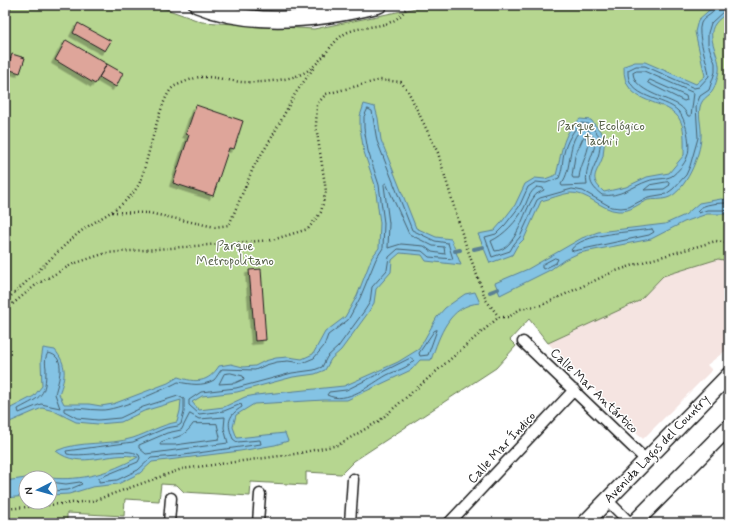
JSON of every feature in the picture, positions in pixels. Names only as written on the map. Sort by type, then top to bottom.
[{"type":"street","points":[[196,5],[209,10],[253,18],[290,19],[343,14],[372,6]]},
{"type":"street","name":"Calle Mar Antártico","points":[[523,342],[646,460]]},
{"type":"street","name":"Avenida Lagos del Country","points":[[585,523],[729,375]]},
{"type":"street","name":"Calle Mar Índico","points":[[449,523],[574,390]]},
{"type":"street","points":[[634,523],[729,427]]},
{"type":"street","points":[[350,523],[353,479]]},
{"type":"street","points":[[258,523],[260,494]]},
{"type":"street","points":[[169,523],[171,498]]},
{"type":"street","points":[[607,500],[630,523]]},
{"type":"lane","points":[[5,13],[8,5]]},
{"type":"path","points":[[112,212],[149,213],[215,227],[229,224],[254,166],[271,139],[295,94],[315,65],[330,50],[339,37],[350,32],[392,22],[401,17],[408,5]]},
{"type":"path","points":[[5,301],[23,286],[75,236],[112,212],[127,200],[139,183],[147,164],[163,102],[173,87],[200,77],[244,82],[271,80],[299,75],[315,65]]},
{"type":"path","points":[[5,313],[37,284],[73,264],[106,253],[272,240],[308,229],[321,212],[326,191],[316,126],[317,104],[326,94],[380,80],[401,82],[408,90],[438,153],[464,240],[486,300],[499,317]]},
{"type":"path","points":[[5,509],[93,501],[182,469],[295,454],[338,444],[379,421],[499,317],[509,317],[520,309],[542,305],[613,272],[643,262],[716,241],[729,243]]},
{"type":"shaded area","points":[[718,259],[729,261],[729,348],[707,365],[712,370],[643,439],[548,343],[639,301],[663,276]]},
{"type":"green space","name":"Parque Metropolitano","points":[[5,5],[155,5],[202,22],[314,29],[431,5],[729,5],[729,261],[718,259],[663,276],[639,301],[548,343],[529,319],[510,340],[516,346],[496,368],[354,461],[341,474],[306,472],[306,485],[251,482],[250,496],[184,492],[177,485],[161,484],[159,501],[125,499],[124,516],[67,513],[67,523],[33,521],[33,523],[5,523]]},
{"type":"water","points":[[715,5],[729,5],[729,12],[718,20],[712,29],[712,41],[718,59],[719,71],[711,93],[703,100],[700,107],[699,114],[701,137],[698,153],[691,172],[680,189],[674,195],[667,198],[648,200],[623,211],[606,208],[577,193],[570,193],[541,201],[524,239],[517,246],[512,255],[490,263],[478,234],[494,231],[515,205],[525,184],[535,178],[545,179],[556,175],[563,145],[569,131],[580,119],[591,120],[605,137],[603,156],[595,175],[596,182],[604,192],[626,187],[647,177],[669,173],[684,155],[684,134],[681,122],[675,114],[667,108],[638,96],[625,80],[624,66],[635,62],[645,62],[696,84],[705,76],[695,32],[698,20]]},
{"type":"water","points":[[364,104],[375,107],[381,140],[416,228],[436,237],[451,239],[461,265],[426,261],[422,255],[400,253],[392,260],[391,272],[376,289],[374,303],[368,313],[341,350],[331,359],[325,370],[315,374],[293,377],[237,392],[202,396],[192,402],[199,410],[224,407],[245,397],[256,395],[344,386],[398,362],[419,349],[437,317],[445,308],[465,294],[475,292],[480,303],[469,305],[453,315],[442,332],[431,360],[420,360],[411,370],[347,400],[254,404],[236,415],[233,427],[237,438],[285,433],[288,441],[275,445],[240,451],[152,462],[140,473],[118,484],[92,487],[69,494],[58,495],[58,479],[96,475],[138,457],[117,456],[86,460],[66,457],[56,451],[75,445],[114,442],[133,438],[165,425],[177,422],[181,400],[144,411],[121,422],[98,424],[76,422],[54,411],[42,408],[5,424],[5,411],[34,396],[42,386],[41,361],[43,348],[55,350],[62,361],[64,376],[59,394],[64,404],[89,404],[101,406],[113,404],[168,383],[178,377],[196,381],[206,379],[215,372],[219,366],[231,364],[243,367],[255,366],[276,358],[288,357],[302,359],[313,354],[325,332],[345,317],[357,296],[372,257],[379,248],[380,223],[375,185],[364,152],[360,128],[360,116]]},
{"type":"water","points":[[721,199],[729,200],[729,214],[707,214],[684,222],[651,239],[579,253],[564,260],[550,270],[500,295],[495,283],[528,269],[582,238],[598,232],[665,224],[685,215],[699,203]]},
{"type":"water","points":[[18,479],[18,497],[5,498],[5,481]]},
{"type":"building","points":[[78,23],[111,41],[105,51],[73,33]]},
{"type":"building","points":[[66,40],[107,64],[95,84],[55,60]]},
{"type":"building","points":[[12,54],[25,58],[20,73],[7,69]]},
{"type":"building","points":[[107,64],[123,73],[116,87],[99,77]]},
{"type":"building","points":[[196,105],[243,121],[234,149],[229,148],[213,196],[173,183],[189,135],[186,134]]},
{"type":"building","points":[[261,269],[266,340],[255,341],[249,270]]},
{"type":"waterway","points":[[474,249],[483,247]]},
{"type":"waterway","points":[[455,251],[460,250]]},
{"type":"waterway","points":[[490,292],[498,289]]},
{"type":"park label","name":"Parque Ecológico Tachi'i","points":[[601,134]]}]
